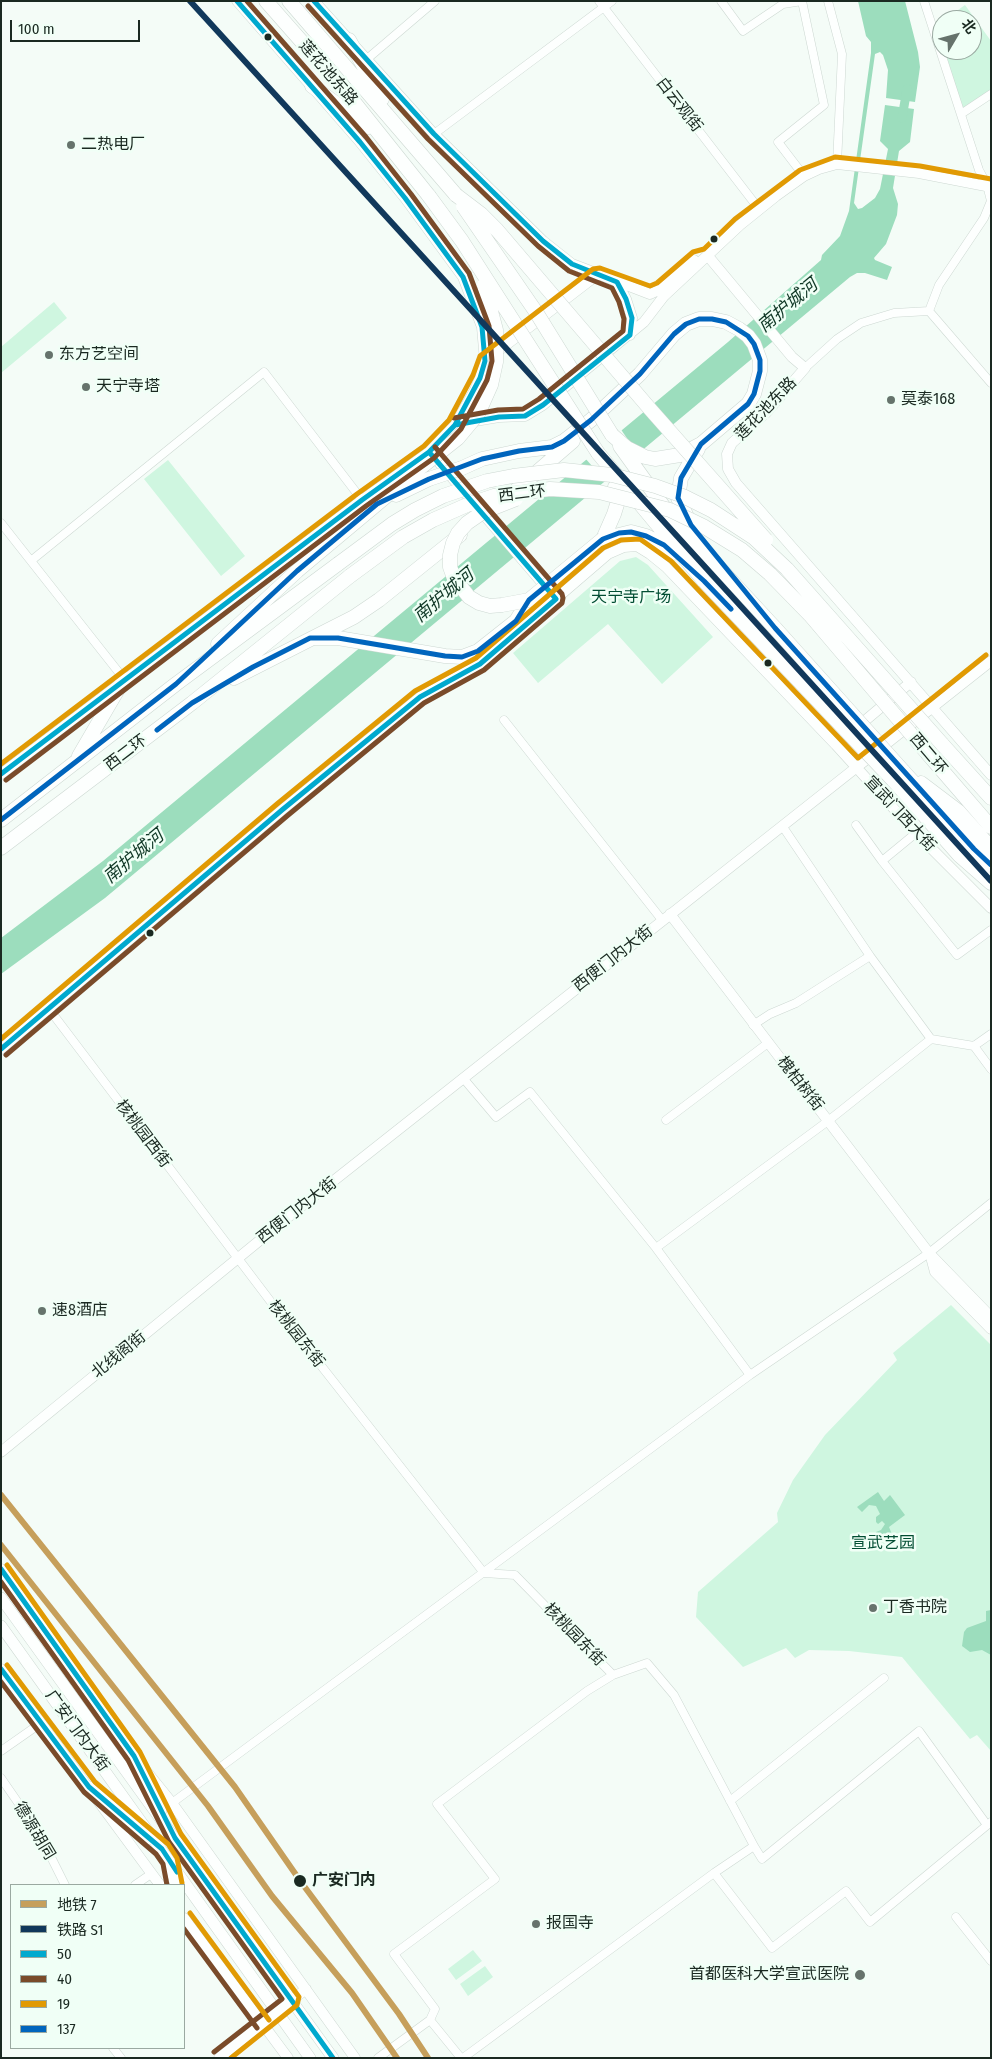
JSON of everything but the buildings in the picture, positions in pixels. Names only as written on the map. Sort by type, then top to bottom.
[{"type":"highway","name":"莲花池东路","points":[[266,1],[346,92],[429,196],[462,241],[598,453]]},
{"type":"highway","name":"莲花池东路","points":[[288,1],[456,195],[536,312],[612,435],[666,510],[903,771]]},
{"type":"highway","points":[[349,40],[396,124]]},
{"type":"highway","points":[[312,86],[382,138]]},
{"type":"highway","points":[[456,195],[481,214],[497,230],[650,409],[758,530],[787,569]]},
{"type":"highway","points":[[176,684],[298,571],[458,438],[478,414],[491,385],[496,362],[496,330],[481,272]]},
{"type":"highway","points":[[192,703],[253,668],[354,617],[379,600],[472,525],[490,516],[566,448],[591,420],[640,374],[674,334],[686,324],[705,319],[726,322],[739,328],[748,336],[754,344],[760,360],[758,382],[748,404],[685,460],[678,498],[691,524],[710,550],[775,628]]},
{"type":"highway","points":[[377,504],[429,480],[482,459],[519,451],[552,447],[564,441],[591,420]]},
{"type":"highway","points":[[612,435],[627,448],[644,457],[685,460]]},
{"type":"highway","points":[[598,453],[619,498],[603,539]]},
{"type":"highway","name":"宣武门西大街","points":[[598,453],[704,581],[893,780],[959,855],[991,883]]},
{"type":"highway","name":"西二环","points":[[1,820],[176,684],[392,524],[443,496],[487,481],[564,470],[612,475],[684,496],[734,523],[754,538],[787,569],[991,798]]},
{"type":"highway","name":"西二环","points":[[1,848],[192,703],[350,576],[403,538],[442,516],[494,496],[550,490],[599,492],[637,500],[670,510],[703,526],[742,550],[770,574],[810,615],[991,827]]},
{"type":"highway","points":[[529,600],[502,606],[490,606],[479,603],[469,597],[454,578],[450,567],[450,555],[458,533],[483,512],[535,492]]},
{"type":"highway","points":[[310,638],[338,638],[445,656],[462,657],[478,652],[516,621],[529,600],[603,539],[619,533],[631,532],[646,536],[664,545],[704,581]]},
{"type":"highway","points":[[75,762],[124,679]]},
{"type":"highway","name":"宣武门西大街","points":[[903,771],[935,792],[958,811],[991,848]]},
{"type":"highway","name":"宣武门西大街","points":[[903,771],[974,850],[991,865]]},
{"type":"main road","name":"广安门内大街","points":[[1,1598],[333,2058]]},
{"type":"main road","name":"广安门内大街","points":[[1,1626],[310,2058]]},
{"type":"main road","points":[[134,1756],[175,1838]]},
{"type":"main road","points":[[89,1788],[162,1849]]},
{"type":"street","name":"莲花池东路","points":[[238,1],[405,198],[463,277],[482,327],[484,361]]},
{"type":"street","points":[[314,1],[434,134],[543,241],[572,264],[650,294],[660,289],[697,258],[708,256]]},
{"type":"street","points":[[367,59],[435,1]]},
{"type":"street","points":[[434,134],[601,4],[612,1]]},
{"type":"street","points":[[721,1],[743,31],[782,4],[802,1],[824,105],[778,142],[804,176]]},
{"type":"street","points":[[828,1],[842,54],[836,164]]},
{"type":"street","points":[[924,1],[979,170],[989,186],[991,201],[984,218],[939,285],[929,311]]},
{"type":"street","name":"白云观街","points":[[601,4],[759,209]]},
{"type":"street","points":[[961,114],[991,94]]},
{"type":"street","points":[[455,425],[499,417],[525,416],[544,405],[630,335],[644,322],[664,296],[759,209],[804,176],[836,164],[919,173],[989,186]]},
{"type":"street","name":"莲花池东路","points":[[708,256],[792,357],[805,368],[766,413],[732,443],[727,454],[728,468],[736,483],[933,708]]},
{"type":"street","points":[[1,774],[124,679],[429,452],[455,425],[475,390],[484,361],[596,274]]},
{"type":"street","points":[[617,282],[626,299],[632,318],[630,335]]},
{"type":"street","points":[[805,368],[837,339],[861,322],[894,313],[929,311]]},
{"type":"street","points":[[929,311],[991,383]]},
{"type":"street","points":[[32,560],[264,372],[362,500]]},
{"type":"street","points":[[475,390],[483,406],[490,414],[499,417]]},
{"type":"street","points":[[429,452],[490,516],[556,598]]},
{"type":"street","points":[[1,523],[124,679]]},
{"type":"street","name":"宣武门西大街","points":[[1,1050],[282,810],[412,703],[480,664],[608,554],[624,547],[637,546],[666,567],[836,745],[916,833],[991,908]]},
{"type":"street","name":"西便门内大街","points":[[238,1258],[666,917],[991,662]]},
{"type":"street","points":[[836,745],[911,682]]},
{"type":"street","points":[[933,708],[991,775]]},
{"type":"street","points":[[504,720],[666,917]]},
{"type":"street","points":[[856,824],[882,861],[957,955],[991,930]]},
{"type":"street","points":[[783,827],[870,956],[931,1039],[974,1046],[991,1069]]},
{"type":"street","points":[[882,861],[916,833]]},
{"type":"street","name":"槐柏树街","points":[[666,917],[768,1042],[930,1253],[991,1317]]},
{"type":"street","points":[[753,1025],[770,1014],[796,1003],[870,956]]},
{"type":"street","name":"核桃园西街","points":[[48,1009],[238,1258]]},
{"type":"street","points":[[974,1046],[991,1034]]},
{"type":"street","points":[[656,1248],[828,1121],[931,1039]]},
{"type":"street","points":[[666,1120],[768,1042]]},
{"type":"street","points":[[464,1078],[496,1117],[530,1092],[656,1248],[750,1374]]},
{"type":"street","points":[[172,1803],[750,1374],[930,1253],[991,1203]]},
{"type":"street","name":"槐柏树街","points":[[930,1253],[935,1272],[991,1329]]},
{"type":"street","name":"北线阁街","points":[[1,1452],[238,1258]]},
{"type":"street","name":"核桃园东街","points":[[238,1258],[484,1573],[515,1574],[612,1675],[647,1663],[674,1695],[754,1846]]},
{"type":"street","name":"广安门内大街","points":[[1,1569],[134,1756],[172,1803],[355,2058]]},
{"type":"street","name":"广安门内大街","points":[[1,1669],[159,1884]]},
{"type":"street","points":[[378,2058],[430,2020],[435,2008],[394,1954],[495,1879],[437,1804],[587,1691],[612,1675]]},
{"type":"street","points":[[730,1801],[884,1678]]},
{"type":"street","points":[[1,1751],[41,1723]]},
{"type":"street","points":[[430,2020],[462,2058],[714,1873],[754,1846],[762,1859],[919,1731],[989,1823],[870,1922],[846,1891],[772,1948],[714,1873]]},
{"type":"street","name":"德源胡同","points":[[1,1778],[39,1833],[64,1884]]},
{"type":"street","name":"广安门内大街","points":[[170,1861],[175,1884]]},
{"type":"street","points":[[136,1884],[151,1874]]},
{"type":"street","points":[[956,1917],[991,1961]]},
{"type":"street","points":[[185,1919],[288,2058]]},
{"type":"street","points":[[218,2058],[306,1989]]},
{"type":"green space","points":[[965,5],[969,10],[958,10]]},
{"type":"green space","points":[[982,29],[991,41],[991,94],[961,114],[943,60],[982,60]]},
{"type":"green space","points":[[54,302],[67,318],[1,373],[1,347]]},
{"type":"green space","points":[[168,460],[245,556],[221,576],[144,479]]},
{"type":"green space","name":"天宁寺广场","points":[[636,557],[648,565],[713,637],[662,684],[608,624],[538,683],[513,653],[620,561]]},
{"type":"green space","name":"宣武艺园","points":[[951,1305],[991,1345],[991,1751],[977,1735],[970,1739],[902,1657],[849,1651],[809,1650],[795,1658],[786,1648],[743,1667],[696,1617],[698,1592],[778,1522],[777,1513],[793,1480],[825,1435],[897,1360],[893,1353]]},
{"type":"green space","points":[[473,1950],[482,1961],[456,1980],[448,1969]]},
{"type":"green space","points":[[485,1966],[493,1977],[468,1996],[460,1984]]},
{"type":"water","name":"南护城河","points":[[858,1],[905,1],[920,67],[915,102],[886,98],[888,70],[883,55],[880,52],[875,54],[854,203],[858,209],[875,198],[880,189],[888,149],[880,141],[885,105],[914,109],[910,142],[899,151],[893,188],[898,204],[897,215],[886,244],[874,258],[892,267],[887,280],[865,273],[857,273],[850,277],[105,898],[1,974],[1,938],[103,861],[728,342],[821,260],[822,255],[840,236],[849,211],[871,53],[871,42],[866,36]]},
{"type":"water","points":[[878,1492],[884,1501],[890,1495],[905,1515],[889,1527],[891,1532],[888,1536],[884,1535],[879,1539],[876,1536],[876,1532],[881,1530],[885,1524],[882,1521],[878,1524],[876,1522],[876,1517],[880,1514],[876,1506],[869,1505],[862,1512],[857,1507]]},
{"type":"water","points":[[991,1610],[991,1655],[982,1650],[970,1652],[962,1646],[964,1632],[967,1628],[986,1621],[986,1611]]},
{"type":"pier","points":[[620,428],[639,456],[607,483],[585,458]]},
{"type":"waterway","points":[[902,118],[907,89]]},
{"type":"metro line","name":"7","points":[[1,1495],[235,1787],[301,1882],[399,2014],[428,2058]]},
{"type":"metro line","name":"7","points":[[1,1545],[208,1806],[272,1896],[352,1993],[397,2058]]},
{"type":"rail line","name":"S1","points":[[190,1],[991,881]]},
{"type":"transit line","name":"50","points":[[1,774],[362,500],[429,452],[455,425],[480,378],[485,361],[482,327],[463,277],[405,198],[360,142],[237,1]]},
{"type":"transit line","name":"40","points":[[6,780],[366,506],[434,458],[461,429],[487,380],[492,361],[489,326],[469,273],[366,137],[247,1]]},
{"type":"transit line","name":"50","points":[[314,1],[434,134],[543,241],[572,264],[617,282],[626,299],[632,318],[630,335],[543,405],[525,416],[499,417],[455,425]]},
{"type":"transit line","name":"40","points":[[308,6],[428,139],[538,246],[569,271],[612,288],[619,302],[624,319],[623,331],[539,399],[523,409],[498,410],[454,418]]},
{"type":"transit line","name":"19","points":[[1,764],[357,494],[424,446],[449,420],[473,375],[480,356],[593,269],[600,268],[650,286],[657,283],[693,252],[704,249],[735,219],[800,170],[835,157],[920,166],[991,179]]},
{"type":"transit line","name":"137","points":[[1,820],[176,684],[297,571],[377,504],[429,479],[482,459],[519,451],[552,447],[564,441],[591,420],[640,374],[674,334],[686,324],[699,319],[712,319],[726,322],[748,336],[754,344],[760,360],[760,371],[754,394],[748,404],[701,444],[681,478],[678,498],[691,525],[775,628],[974,849],[991,865]]},
{"type":"transit line","name":"40","points":[[6,1055],[287,816],[424,703],[484,670],[562,603],[562,594],[435,447]]},
{"type":"transit line","name":"50","points":[[1,1049],[282,810],[420,697],[480,664],[556,599],[429,452]]},
{"type":"transit line","name":"137","points":[[157,730],[192,703],[253,667],[310,638],[338,638],[445,656],[462,657],[478,651],[516,621],[529,600],[603,539],[619,533],[631,532],[646,536],[664,545],[704,581],[731,609]]},
{"type":"transit line","name":"19","points":[[1,1039],[277,804],[415,691],[476,658],[603,548],[621,540],[640,539],[671,561],[858,758],[986,655]]},
{"type":"transit line","name":"19","points":[[7,1565],[140,1752],[181,1834],[299,1997],[297,2005],[231,2058]]},
{"type":"transit line","name":"50","points":[[1,1569],[134,1756],[175,1838],[333,2058]]},
{"type":"transit line","name":"40","points":[[1,1582],[128,1760],[169,1842],[282,1999],[214,2052]]},
{"type":"transit line","name":"19","points":[[7,1665],[95,1782],[168,1844],[177,1858],[182,1883]]},
{"type":"transit line","name":"50","points":[[1,1669],[89,1787],[162,1849],[177,1872]]},
{"type":"transit line","name":"40","points":[[1,1682],[84,1792],[156,1854],[163,1864],[167,1884]]},
{"type":"transit line","name":"19","points":[[190,1913],[269,2020]]},
{"type":"transit line","name":"40","points":[[185,1930],[257,2028]]},
{"type":"place","name":"二热电厂","points":[[71,145]]},
{"type":"place","name":"东方艺空间","points":[[49,355]]},
{"type":"place","name":"天宁寺塔","points":[[86,387]]},
{"type":"place","name":"莫泰168","points":[[891,400]]},
{"type":"place","name":"速8酒店","points":[[42,1311]]},
{"type":"place","name":"丁香书院","points":[[873,1608]]},
{"type":"place","name":"广安门内","points":[[300,1881]]},
{"type":"place","name":"报国寺","points":[[536,1924]]},
{"type":"place","name":"首都医科大学宣武医院","points":[[860,1975]]}]
